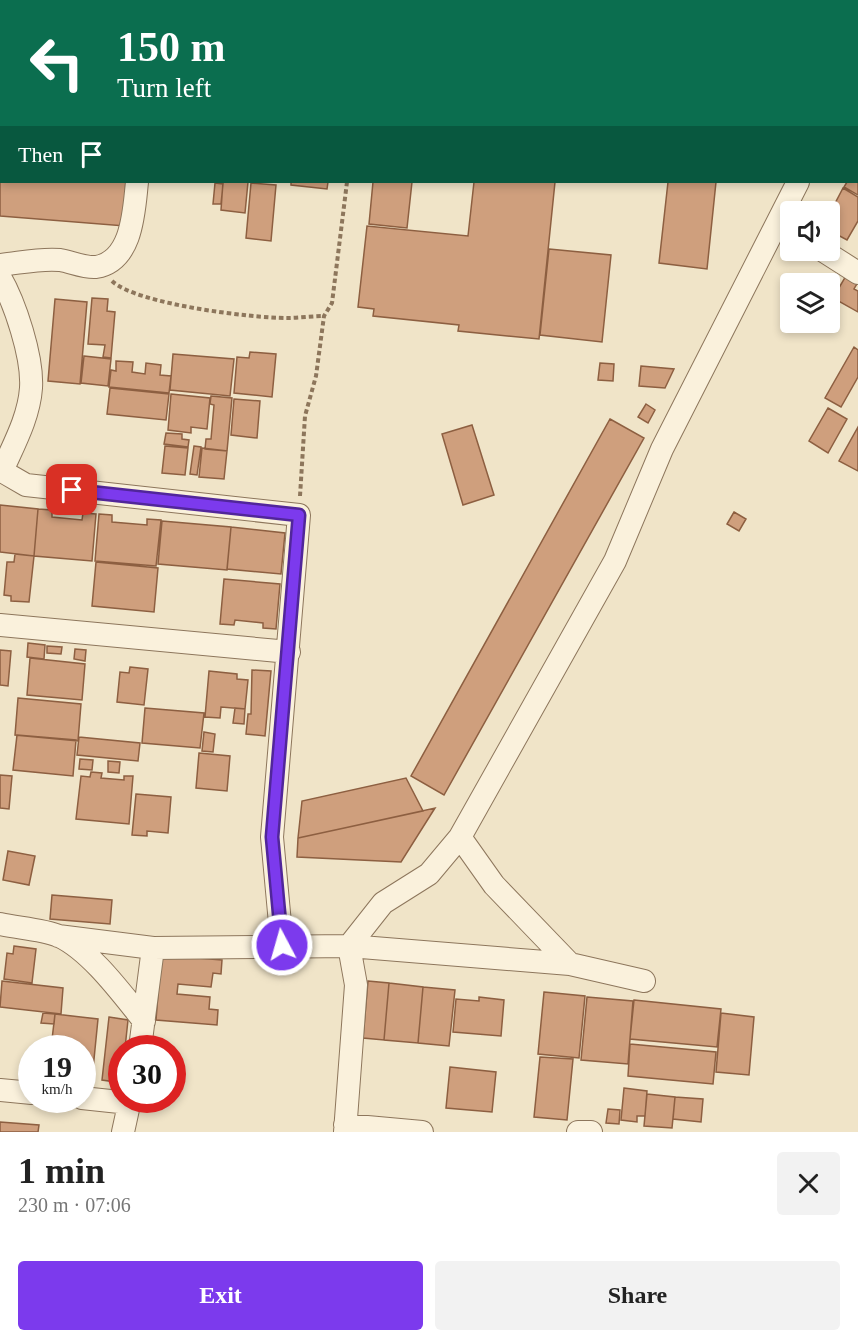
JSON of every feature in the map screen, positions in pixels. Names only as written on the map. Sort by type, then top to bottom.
[{"type":"street","points":[[0,265],[61,260],[98,266],[106,263],[119,252],[129,235],[137,183]]},
{"type":"street","points":[[791,201],[798,183]]},
{"type":"street","points":[[422,1132],[345,1128],[357,985],[349,946],[383,903],[429,874],[460,837],[615,561],[662,449],[780,224]]},
{"type":"street","points":[[839,261],[858,273]]},
{"type":"street","points":[[0,277],[12,298],[24,342],[32,386],[27,413],[1,470],[26,485],[299,515],[272,837],[282,945]]},
{"type":"street","points":[[0,625],[289,652]]},
{"type":"street","points":[[460,837],[494,885],[570,964]]},
{"type":"street","points":[[0,924],[58,936],[153,948],[349,946],[570,964],[645,981]]},
{"type":"street","points":[[58,936],[75,945],[112,981],[144,1021]]},
{"type":"street","points":[[142,1035],[153,948]]},
{"type":"street","points":[[0,1090],[18,1092]]},
{"type":"street","points":[[123,1132],[127,1113]]},
{"type":"street","points":[[578,1132],[591,1132]]},
{"type":"path","points":[[299,515],[305,416],[316,376],[324,315],[332,303],[347,183]]},
{"type":"path","points":[[98,266],[121,289],[137,295],[197,308],[286,318],[324,315]]},
{"type":"building","points":[[0,183],[128,183],[125,226],[0,216]]},
{"type":"building","points":[[215,183],[223,184],[221,204],[213,204]]},
{"type":"building","points":[[223,183],[248,183],[245,213],[221,210]]},
{"type":"building","points":[[251,183],[276,185],[271,241],[246,238]]},
{"type":"building","points":[[291,183],[328,183],[327,189],[291,185]]},
{"type":"building","points":[[373,183],[412,183],[407,228],[369,224]]},
{"type":"building","points":[[474,183],[555,183],[539,339],[458,331],[459,325],[373,316],[374,309],[358,307],[367,226],[468,236]]},
{"type":"building","points":[[668,183],[716,183],[707,269],[659,263]]},
{"type":"building","points":[[846,183],[858,183],[858,195],[844,187]]},
{"type":"building","points":[[843,188],[858,197],[858,221],[847,240],[840,236],[840,201],[836,201]]},
{"type":"building","points":[[549,249],[611,255],[602,342],[540,335]]},
{"type":"building","points":[[847,274],[858,282],[854,289],[858,291],[858,312],[840,302],[840,286]]},
{"type":"building","points":[[92,298],[108,299],[107,311],[115,312],[111,358],[103,357],[105,345],[88,344]]},
{"type":"building","points":[[55,299],[87,302],[80,384],[48,381]]},
{"type":"building","points":[[854,347],[858,350],[858,377],[841,407],[825,398]]},
{"type":"building","points":[[250,352],[276,354],[272,397],[234,393],[237,357],[249,358]]},
{"type":"building","points":[[173,354],[234,359],[230,396],[170,390]]},
{"type":"building","points":[[84,356],[111,359],[108,386],[81,383]]},
{"type":"building","points":[[116,361],[133,362],[132,372],[145,374],[146,363],[161,365],[160,375],[171,376],[169,393],[109,387],[111,370],[116,371]]},
{"type":"building","points":[[600,363],[614,364],[613,381],[598,380]]},
{"type":"building","points":[[641,366],[674,369],[665,388],[639,386]]},
{"type":"building","points":[[110,388],[169,394],[166,420],[107,414]]},
{"type":"building","points":[[171,394],[210,398],[207,429],[191,427],[191,433],[168,430]]},
{"type":"building","points":[[211,396],[232,398],[227,451],[205,449],[206,439],[211,439],[214,405],[210,404]]},
{"type":"building","points":[[234,399],[260,401],[257,438],[231,435]]},
{"type":"building","points":[[646,404],[655,410],[648,423],[638,417]]},
{"type":"building","points":[[828,408],[847,419],[828,453],[809,441]]},
{"type":"building","points":[[610,419],[644,438],[444,795],[411,776]]},
{"type":"building","points":[[472,425],[494,495],[463,505],[442,434]]},
{"type":"building","points":[[858,427],[858,471],[839,461]]},
{"type":"building","points":[[166,433],[182,434],[182,439],[189,440],[188,447],[164,444]]},
{"type":"building","points":[[165,446],[188,448],[185,475],[162,473]]},
{"type":"building","points":[[194,446],[201,447],[197,475],[190,474]]},
{"type":"building","points":[[202,448],[227,451],[224,479],[199,477]]},
{"type":"building","points":[[0,505],[38,509],[34,556],[0,552]]},
{"type":"building","points":[[38,509],[52,510],[52,517],[82,520],[83,513],[96,514],[92,561],[34,556]]},
{"type":"building","points":[[734,512],[746,519],[739,531],[727,524]]},
{"type":"building","points":[[99,514],[112,515],[112,522],[147,525],[147,519],[161,520],[156,566],[95,561]]},
{"type":"building","points":[[162,521],[231,527],[227,570],[158,564]]},
{"type":"building","points":[[231,527],[285,533],[281,574],[227,569]]},
{"type":"building","points":[[15,554],[34,556],[29,602],[11,601],[11,596],[4,595],[7,562],[14,562]]},
{"type":"building","points":[[96,562],[158,568],[154,612],[92,606]]},
{"type":"building","points":[[224,579],[280,584],[276,629],[263,628],[263,623],[235,620],[234,625],[220,624]]},
{"type":"building","points":[[28,643],[45,645],[44,659],[27,657]]},
{"type":"building","points":[[47,646],[62,647],[61,654],[47,653]]},
{"type":"building","points":[[75,649],[86,650],[85,661],[74,659]]},
{"type":"building","points":[[0,650],[11,651],[8,686],[0,685]]},
{"type":"building","points":[[30,658],[85,664],[82,700],[27,695]]},
{"type":"building","points":[[130,667],[148,669],[144,705],[117,702],[120,672],[129,673]]},
{"type":"building","points":[[252,670],[271,671],[265,736],[246,734],[248,714],[251,714]]},
{"type":"building","points":[[209,671],[237,674],[237,679],[248,680],[245,709],[221,707],[220,718],[205,717]]},
{"type":"building","points":[[18,698],[81,704],[78,741],[15,735]]},
{"type":"building","points":[[145,708],[204,713],[200,748],[142,743]]},
{"type":"building","points":[[235,708],[245,709],[244,724],[233,723]]},
{"type":"building","points":[[204,732],[215,734],[213,752],[202,751]]},
{"type":"building","points":[[17,735],[76,740],[73,776],[13,770]]},
{"type":"building","points":[[79,737],[140,743],[138,761],[77,755]]},
{"type":"building","points":[[199,753],[230,756],[227,791],[196,788]]},
{"type":"building","points":[[80,759],[93,760],[92,770],[79,769]]},
{"type":"building","points":[[108,761],[120,762],[119,773],[108,772]]},
{"type":"building","points":[[91,772],[102,773],[101,778],[124,780],[124,776],[133,776],[129,824],[76,819],[81,776],[90,777]]},
{"type":"building","points":[[0,775],[12,776],[9,809],[0,808]]},
{"type":"building","points":[[406,778],[423,811],[298,838],[302,801]]},
{"type":"building","points":[[136,794],[171,797],[168,833],[147,831],[147,836],[132,835]]},
{"type":"building","points":[[435,808],[401,862],[297,857],[298,838]]},
{"type":"building","points":[[8,851],[35,856],[29,885],[3,880]]},
{"type":"building","points":[[52,895],[112,900],[110,924],[50,919]]},
{"type":"building","points":[[14,946],[36,949],[32,983],[4,979],[7,953],[13,954]]},
{"type":"building","points":[[161,955],[222,960],[221,974],[213,973],[211,987],[178,984],[177,994],[210,997],[209,1009],[218,1010],[217,1025],[156,1020]]},
{"type":"building","points":[[2,981],[63,988],[61,1014],[0,1007]]},
{"type":"building","points":[[368,981],[389,983],[384,1040],[363,1038]]},
{"type":"building","points":[[389,983],[423,987],[418,1043],[384,1040]]},
{"type":"building","points":[[423,987],[455,990],[449,1046],[418,1043]]},
{"type":"building","points":[[544,992],[585,996],[579,1058],[538,1054]]},
{"type":"building","points":[[479,997],[504,1000],[501,1036],[453,1032],[456,999],[479,1001]]},
{"type":"building","points":[[587,997],[633,1001],[628,1064],[581,1060]]},
{"type":"building","points":[[634,1000],[721,1009],[717,1047],[630,1039]]},
{"type":"building","points":[[43,1013],[55,1014],[54,1024],[41,1023]]},
{"type":"building","points":[[721,1013],[754,1017],[749,1075],[716,1072]]},
{"type":"building","points":[[55,1014],[98,1019],[96,1039],[96,1035],[53,1035]]},
{"type":"building","points":[[109,1017],[128,1020],[126,1035],[108,1035],[108,1081],[102,1080]]},
{"type":"building","points":[[630,1044],[716,1052],[713,1084],[628,1076]]},
{"type":"building","points":[[540,1057],[573,1059],[567,1120],[534,1117]]},
{"type":"building","points":[[450,1067],[496,1072],[492,1112],[446,1108]]},
{"type":"building","points":[[624,1088],[647,1091],[645,1116],[637,1116],[637,1122],[621,1120]]},
{"type":"building","points":[[647,1094],[675,1097],[672,1128],[644,1126]]},
{"type":"building","points":[[675,1097],[703,1099],[701,1122],[673,1119]]},
{"type":"building","points":[[608,1109],[620,1110],[619,1124],[606,1123]]},
{"type":"building","points":[[0,1122],[39,1125],[38,1132],[0,1132]]},
{"type":"route","points":[[72,490],[299,515],[272,837],[282,945]]}]
